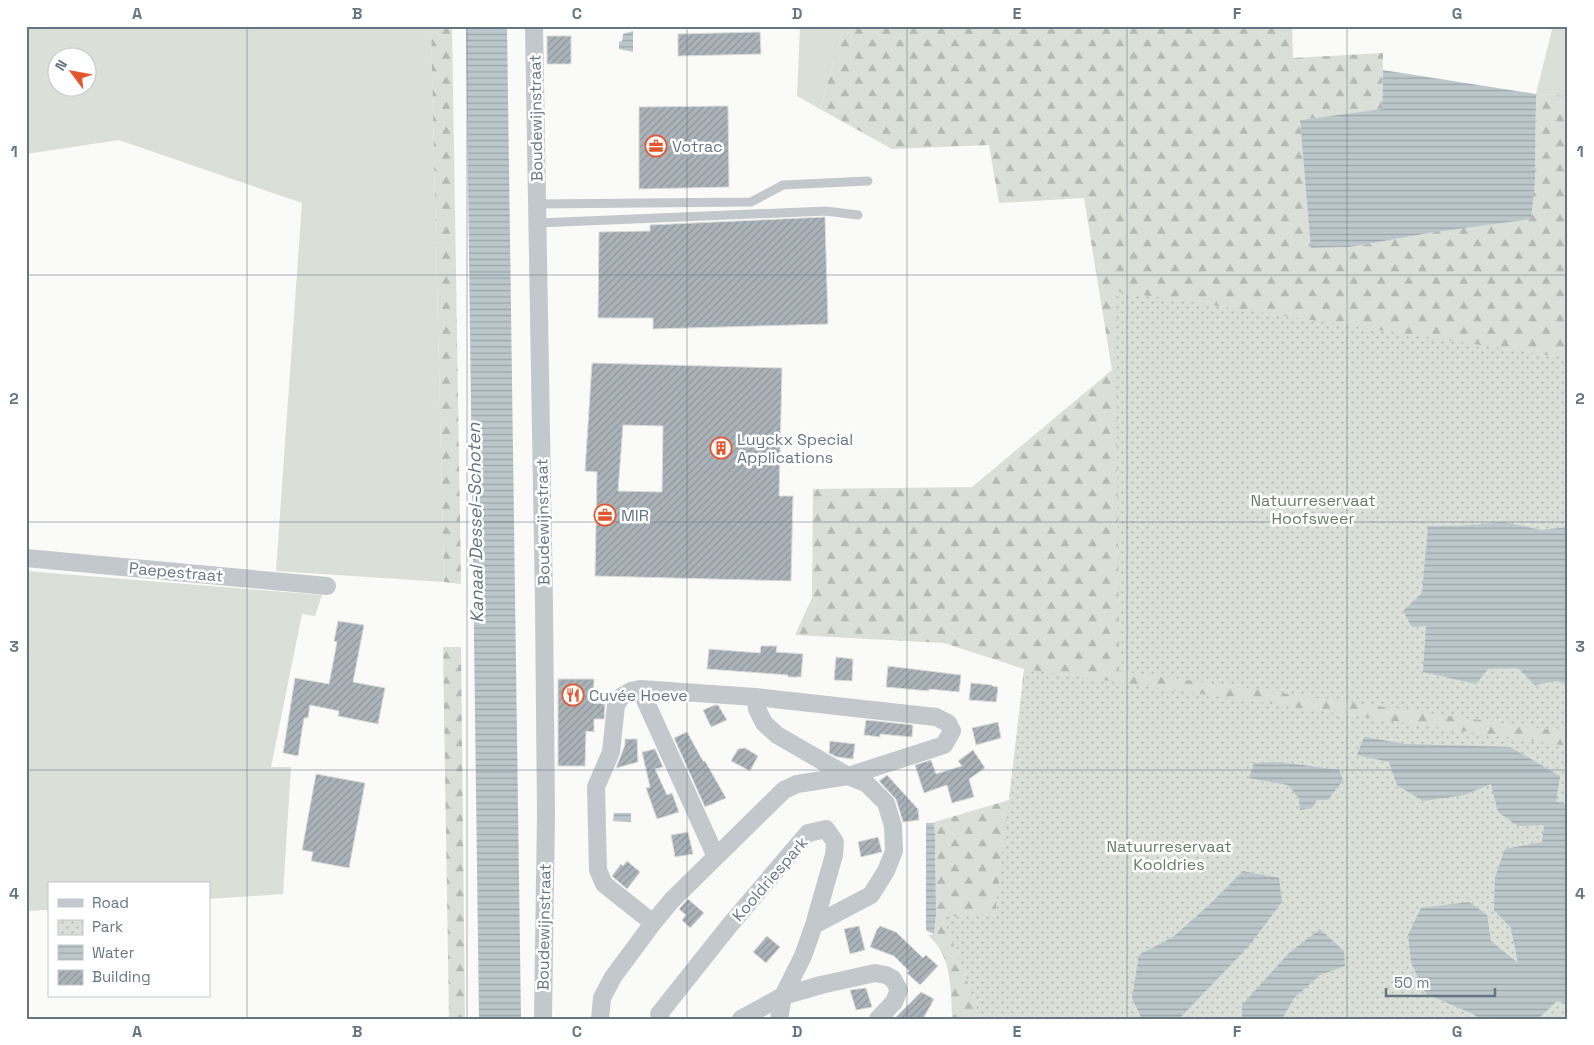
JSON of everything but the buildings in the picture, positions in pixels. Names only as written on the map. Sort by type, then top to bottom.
[{"type":"street","name":"Boudewijnstraat","points":[[534,26],[546,794],[543,1019]]},
{"type":"street","name":"Paepestraat","points":[[26,558],[326,586]]},
{"type":"street","points":[[640,689],[716,858]]},
{"type":"street","points":[[600,1019],[602,998],[613,977],[672,900],[784,790],[797,784],[848,776],[944,745],[952,731],[948,723],[936,717],[756,696],[640,689],[622,696],[616,705],[611,752],[596,787],[598,870],[604,884],[653,924]]},
{"type":"street","points":[[756,696],[758,709],[764,724],[776,735],[848,776],[866,783],[886,803],[893,826],[894,851],[886,871],[872,895],[814,925]]},
{"type":"street","name":"Kooldriespark","points":[[661,1019],[659,1014],[717,941],[808,833],[826,829],[835,842],[834,855],[803,956],[783,996],[780,1019]]},
{"type":"street","points":[[741,1019],[783,996],[875,973],[886,975],[893,979],[898,990],[894,1002],[878,1019]]},
{"type":"lane","points":[[537,204],[751,202],[783,185],[868,181]]},
{"type":"lane","points":[[538,223],[826,212],[858,215]]},
{"type":"green space","points":[[26,26],[431,26],[444,582],[276,571],[302,203],[119,140],[26,154]]},
{"type":"green space","points":[[431,26],[452,26],[461,584],[444,582]]},
{"type":"green space","points":[[800,26],[844,26],[820,109],[797,96]]},
{"type":"green space","points":[[844,26],[1292,26],[1293,58],[1383,53],[1382,109],[1300,120],[1312,248],[1350,247],[1435,232],[1535,181],[1536,94],[1568,96],[1568,805],[1142,1019],[951,1019],[950,982],[945,961],[936,943],[928,935],[934,934],[936,914],[935,835],[934,824],[931,823],[1009,800],[1024,669],[944,643],[795,635],[812,598],[813,489],[972,487],[1112,370],[1084,198],[999,203],[989,145],[892,149],[820,109]]},
{"type":"green space","points":[[1553,26],[1568,26],[1568,96],[1536,94]]},
{"type":"green space","name":"Natuurreservaat Hoofsweer","points":[[1116,291],[1568,358],[1568,732],[1119,671]]},
{"type":"green space","points":[[26,571],[322,595],[315,616],[302,614],[271,767],[291,767],[283,894],[210,899],[210,882],[48,882],[48,910],[26,911]]},
{"type":"green space","points":[[443,647],[461,647],[465,1019],[449,1019]]},
{"type":"green space","name":"Natuurreservaat Kooldries","points":[[1025,669],[1568,746],[1568,1019],[981,1019],[943,917],[995,914]]},
{"type":"water","name":"Kanaal Dessel-Schoten","points":[[466,26],[507,26],[521,1019],[479,1019]]},
{"type":"water","points":[[633,31],[633,52],[619,49],[619,42],[622,41],[623,34]]},
{"type":"water","points":[[1383,70],[1536,94],[1535,181],[1531,219],[1435,232],[1350,247],[1311,248],[1300,120],[1382,109]]},
{"type":"water","points":[[1504,522],[1541,530],[1568,527],[1568,684],[1556,681],[1535,685],[1518,668],[1488,669],[1476,684],[1423,672],[1426,626],[1412,627],[1403,611],[1422,593],[1428,526],[1459,526]]},
{"type":"water","points":[[1364,737],[1406,744],[1510,747],[1560,776],[1556,801],[1568,805],[1568,1005],[1557,1001],[1538,1019],[1481,1019],[1426,994],[1411,963],[1408,935],[1421,908],[1469,902],[1487,915],[1491,941],[1518,963],[1511,928],[1494,910],[1495,877],[1505,849],[1542,842],[1544,825],[1518,826],[1498,812],[1491,784],[1464,795],[1423,801],[1397,785],[1389,762],[1357,755]]},
{"type":"water","points":[[1280,762],[1339,770],[1343,780],[1328,800],[1317,800],[1312,808],[1300,810],[1299,798],[1288,785],[1249,778],[1254,763]]},
{"type":"water","points":[[614,813],[631,813],[631,822],[613,821]]},
{"type":"water","points":[[926,823],[934,823],[935,835],[936,914],[934,934],[926,929]]},
{"type":"water","points":[[1243,871],[1279,878],[1282,902],[1249,946],[1179,1019],[1142,1019],[1132,998],[1139,955],[1173,937]]},
{"type":"water","points":[[1320,929],[1344,951],[1345,966],[1320,975],[1294,998],[1282,1019],[1242,1019],[1242,1005],[1289,953]]},
{"type":"place","name":"Votrac","points":[[656,146]]},
{"type":"place","name":"Luyckx Special Applications","points":[[721,448]]},
{"type":"place","name":"MIR","points":[[605,515]]},
{"type":"place","name":"Cuvée Hoeve","points":[[573,695]]}]
